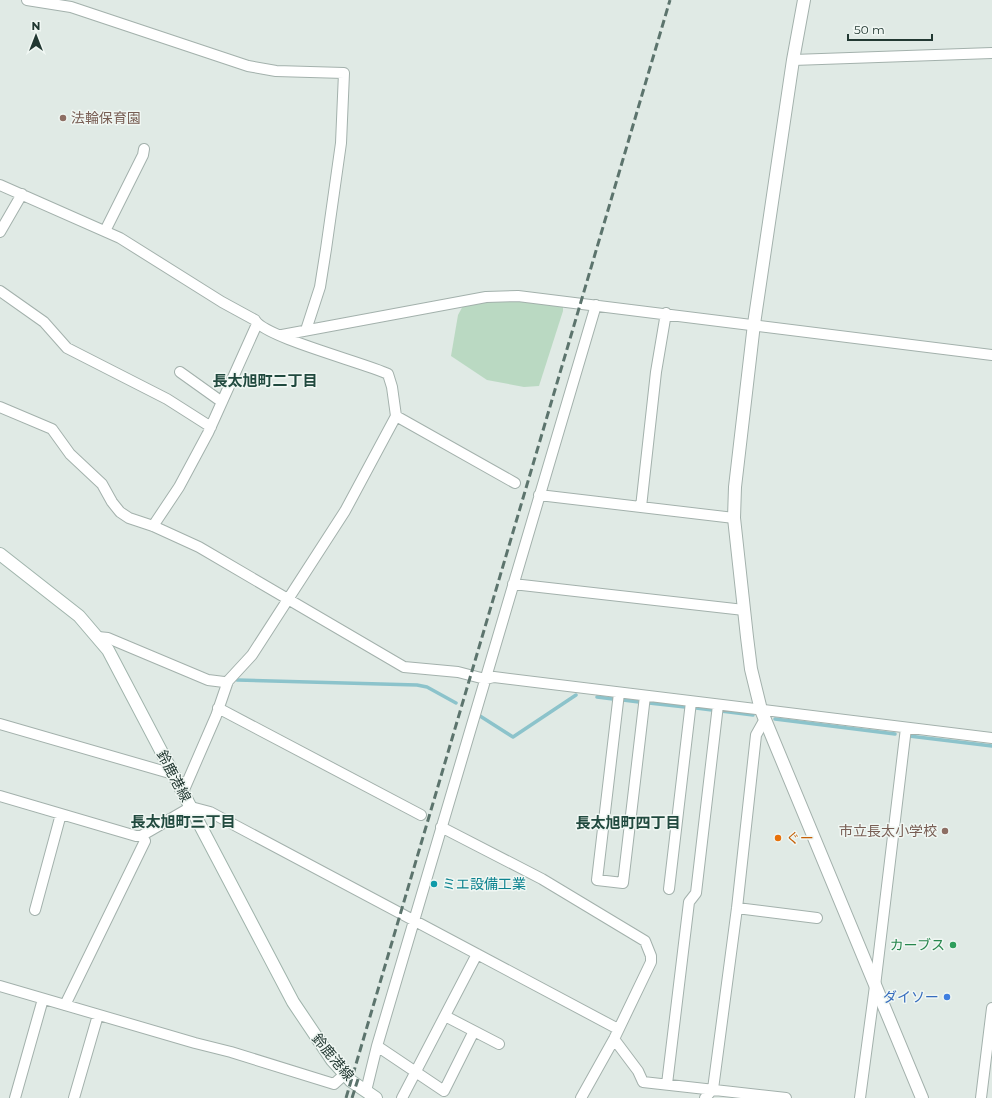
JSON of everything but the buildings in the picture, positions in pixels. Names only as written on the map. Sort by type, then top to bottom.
[{"type":"street","points":[[27,0],[71,7],[248,66],[276,72],[344,73],[341,143],[326,249],[320,287],[306,330]]},
{"type":"street","points":[[804,0],[793,60],[754,324],[735,487],[734,518],[751,669],[763,715],[922,1098]]},
{"type":"street","points":[[793,60],[992,53]]},
{"type":"street","points":[[104,231],[143,155],[144,149]]},
{"type":"street","points":[[0,185],[120,238],[222,302],[255,320],[257,324],[282,335],[388,374],[392,387],[396,416],[345,511],[252,655],[228,681],[216,716],[183,792]]},
{"type":"street","points":[[0,232],[22,194]]},
{"type":"street","points":[[0,291],[44,322],[67,348],[167,399],[211,427]]},
{"type":"street","points":[[282,335],[486,297],[518,296],[666,313],[992,355]]},
{"type":"street","points":[[370,1095],[377,1046],[596,305]]},
{"type":"street","points":[[641,507],[656,372],[666,313]]},
{"type":"street","points":[[154,526],[179,487],[211,427],[257,324]]},
{"type":"street","points":[[180,372],[222,402]]},
{"type":"street","points":[[0,407],[52,429],[70,454],[102,484],[112,502],[120,512],[139,523],[154,526],[211,554],[404,667],[458,672],[485,679],[494,677],[619,694],[718,705],[763,715],[906,728],[992,738]]},
{"type":"street","points":[[396,416],[515,483]]},
{"type":"street","points":[[539,495],[734,518]]},
{"type":"street","name":"鈴鹿港線","points":[[0,554],[79,616],[98,636],[123,676],[293,1002],[323,1048],[351,1081],[370,1095]]},
{"type":"street","points":[[513,584],[744,610]]},
{"type":"street","points":[[98,636],[108,638],[208,680],[228,681]]},
{"type":"street","points":[[619,694],[598,880],[623,883],[645,696]]},
{"type":"street","points":[[669,889],[691,702]]},
{"type":"street","points":[[667,1084],[689,902],[696,893],[718,705]]},
{"type":"street","points":[[218,708],[421,815]]},
{"type":"street","points":[[705,1098],[713,1089],[737,908],[756,735],[763,715]]},
{"type":"street","points":[[0,724],[173,774]]},
{"type":"street","points":[[860,1098],[906,728]]},
{"type":"street","points":[[0,796],[136,836],[141,836],[191,807],[210,812],[618,1029]]},
{"type":"street","points":[[35,910],[61,814]]},
{"type":"street","points":[[441,827],[542,879],[645,941],[651,956],[651,962],[614,1039],[581,1098]]},
{"type":"street","points":[[65,1005],[145,841],[141,836]]},
{"type":"street","points":[[737,908],[817,918]]},
{"type":"street","points":[[402,1098],[477,954]]},
{"type":"street","points":[[0,986],[231,1052],[334,1084],[345,1074]]},
{"type":"street","points":[[15,1098],[43,999]]},
{"type":"street","points":[[981,1098],[992,1008]]},
{"type":"street","points":[[74,1098],[98,1015]]},
{"type":"street","points":[[445,1016],[499,1044]]},
{"type":"street","points":[[377,1046],[444,1091],[474,1031]]},
{"type":"street","points":[[614,1039],[638,1071],[644,1082],[786,1098]]},
{"type":"green space","points":[[507,298],[563,304],[563,311],[539,386],[524,387],[487,380],[451,356],[458,315],[464,304]]},
{"type":"waterway","points":[[237,680],[417,685],[427,687],[456,703]]},
{"type":"waterway","points":[[480,716],[513,737],[576,695]]},
{"type":"waterway","points":[[597,697],[613,699]]},
{"type":"waterway","points":[[623,700],[639,702]]},
{"type":"waterway","points":[[649,703],[685,707]]},
{"type":"waterway","points":[[696,708],[712,710]]},
{"type":"waterway","points":[[721,711],[753,715]]},
{"type":"waterway","points":[[775,719],[895,734]]},
{"type":"waterway","points":[[909,736],[992,746]]},
{"type":"railway","points":[[346,1098],[670,0]]},
{"type":"railway","points":[[352,1098],[359,1076]]},
{"type":"place","name":"法輪保育園","points":[[63,118]]},
{"type":"place","name":"市立長太小学校","points":[[945,831]]},
{"type":"place","name":"ぐー","points":[[778,838]]},
{"type":"place","name":"ミエ設備工業","points":[[434,884]]},
{"type":"place","name":"カーブス","points":[[953,945]]},
{"type":"place","name":"ダイソー","points":[[947,997]]},
{"type":"district","name":"長太旭町二丁目","points":[[265,380]]},
{"type":"district","name":"長太旭町三丁目","points":[[183,821]]},
{"type":"district","name":"長太旭町四丁目","points":[[628,822]]}]
